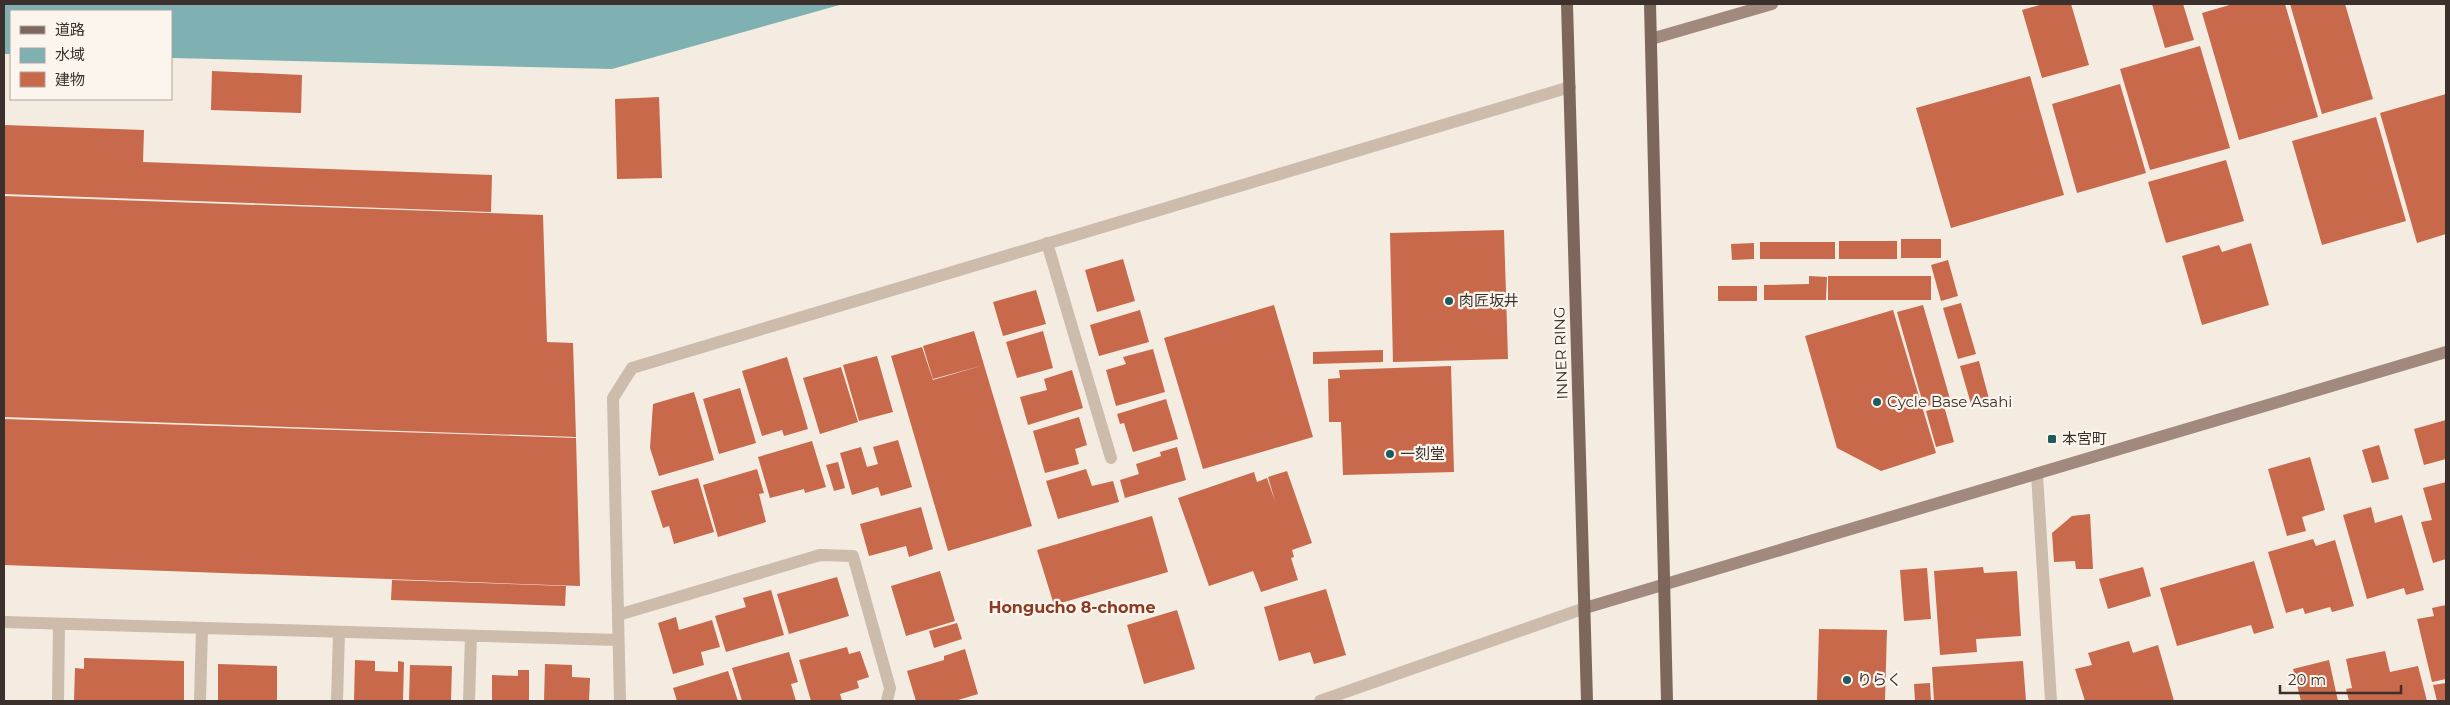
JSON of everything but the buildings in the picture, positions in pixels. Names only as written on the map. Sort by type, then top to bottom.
[{"type":"main road","name":"INNER RING","points":[[1567,4],[1587,701]]},
{"type":"main road","points":[[1650,4],[1667,701]]},
{"type":"street","points":[[1651,40],[1772,4]]},
{"type":"street","points":[[620,701],[613,398],[632,368],[1570,87]]},
{"type":"street","points":[[1047,243],[1111,458]]},
{"type":"street","points":[[1320,701],[1585,608],[2446,352]]},
{"type":"street","points":[[2037,474],[2051,701]]},
{"type":"street","points":[[618,615],[820,555],[853,556],[890,688],[887,701]]},
{"type":"street","points":[[4,622],[618,640]]},
{"type":"street","points":[[58,701],[59,624]]},
{"type":"street","points":[[200,701],[202,628]]},
{"type":"street","points":[[337,701],[339,632]]},
{"type":"street","points":[[469,701],[471,636]]},
{"type":"water","points":[[4,4],[843,4],[612,69],[172,58],[172,10],[10,10],[10,54],[4,54]]},
{"type":"place","name":"肉匠坂井","points":[[1449,301]]},
{"type":"place","name":"Cycle Base Asahi","points":[[1877,402]]},
{"type":"place","name":"本宮町","points":[[2052,439]]},
{"type":"place","name":"一刻堂","points":[[1390,454]]},
{"type":"place","name":"りらく","points":[[1847,680]]},
{"type":"district","name":"Hongucho 8-chome","points":[[1072,607]]}]
